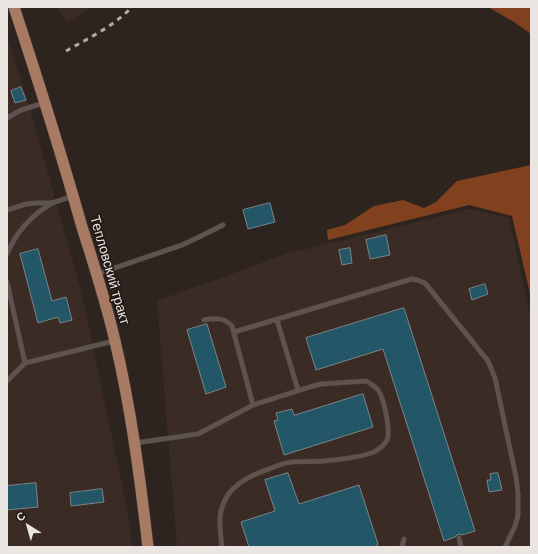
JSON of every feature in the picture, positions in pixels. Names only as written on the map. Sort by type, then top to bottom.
[{"type":"main road","name":"Тепловский тракт","points":[[14,7],[45,102],[97,274],[115,341],[135,443],[148,547]]},
{"type":"lane","points":[[7,118],[21,110],[45,102]]},
{"type":"lane","points":[[7,254],[22,228],[40,210],[52,203],[73,196]]},
{"type":"lane","points":[[7,210],[26,204],[52,203]]},
{"type":"lane","points":[[97,274],[182,245],[223,225]]},
{"type":"lane","points":[[234,332],[412,280],[421,281],[428,286],[488,361],[495,378],[516,476],[518,494],[518,516],[505,547]]},
{"type":"lane","points":[[7,282],[25,363]]},
{"type":"lane","points":[[204,320],[212,318],[222,319],[230,324],[234,332],[254,405]]},
{"type":"lane","points":[[276,320],[298,390]]},
{"type":"lane","points":[[7,380],[25,363],[115,341]]},
{"type":"lane","points":[[135,443],[198,434],[254,405],[321,384],[366,382],[372,384],[378,389],[384,402],[388,430],[387,441],[374,452],[330,460],[290,462],[256,473],[242,480],[231,490],[220,511],[222,547]]},
{"type":"lane","points":[[459,538],[461,547]]},
{"type":"lane","points":[[402,547],[404,539]]},
{"type":"shaded area","points":[[57,7],[92,7],[67,23]]},
{"type":"shaded area","points":[[488,7],[531,7],[531,34],[514,22]]},
{"type":"shaded area","points":[[7,37],[27,99],[81,290],[129,518],[132,547],[7,547]]},
{"type":"shaded area","points":[[531,165],[531,298],[512,216],[469,205],[328,240],[327,230],[345,225],[374,206],[403,200],[424,208],[436,202],[457,181]]},
{"type":"shaded area","points":[[469,209],[509,218],[531,320],[531,547],[177,547],[157,301],[286,254]]},
{"type":"building","points":[[21,87],[26,100],[15,103],[11,91]]},
{"type":"building","points":[[270,203],[275,222],[248,229],[243,210]]},
{"type":"building","points":[[386,235],[390,255],[370,259],[366,240]]},
{"type":"building","points":[[350,248],[352,263],[342,265],[339,250]]},
{"type":"building","points":[[38,249],[52,301],[66,297],[72,320],[60,323],[58,317],[38,323],[20,254]]},
{"type":"building","points":[[485,284],[488,294],[472,300],[469,289]]},
{"type":"building","points":[[404,308],[475,531],[462,535],[458,534],[455,537],[444,541],[383,349],[316,370],[306,338]]},
{"type":"building","points":[[207,324],[226,387],[206,394],[187,330]]},
{"type":"building","points":[[363,394],[373,427],[284,455],[274,421],[278,420],[276,413],[292,409],[294,415]]},
{"type":"building","points":[[288,473],[299,504],[359,485],[378,547],[249,547],[241,522],[275,511],[265,480]]},
{"type":"building","points":[[498,473],[502,490],[489,492],[487,480],[491,480],[490,474]]},
{"type":"building","points":[[36,483],[38,507],[7,510],[7,486]]},
{"type":"building","points":[[102,489],[104,502],[71,506],[70,493]]},
{"type":"railway","points":[[66,51],[109,26],[132,7]]}]
